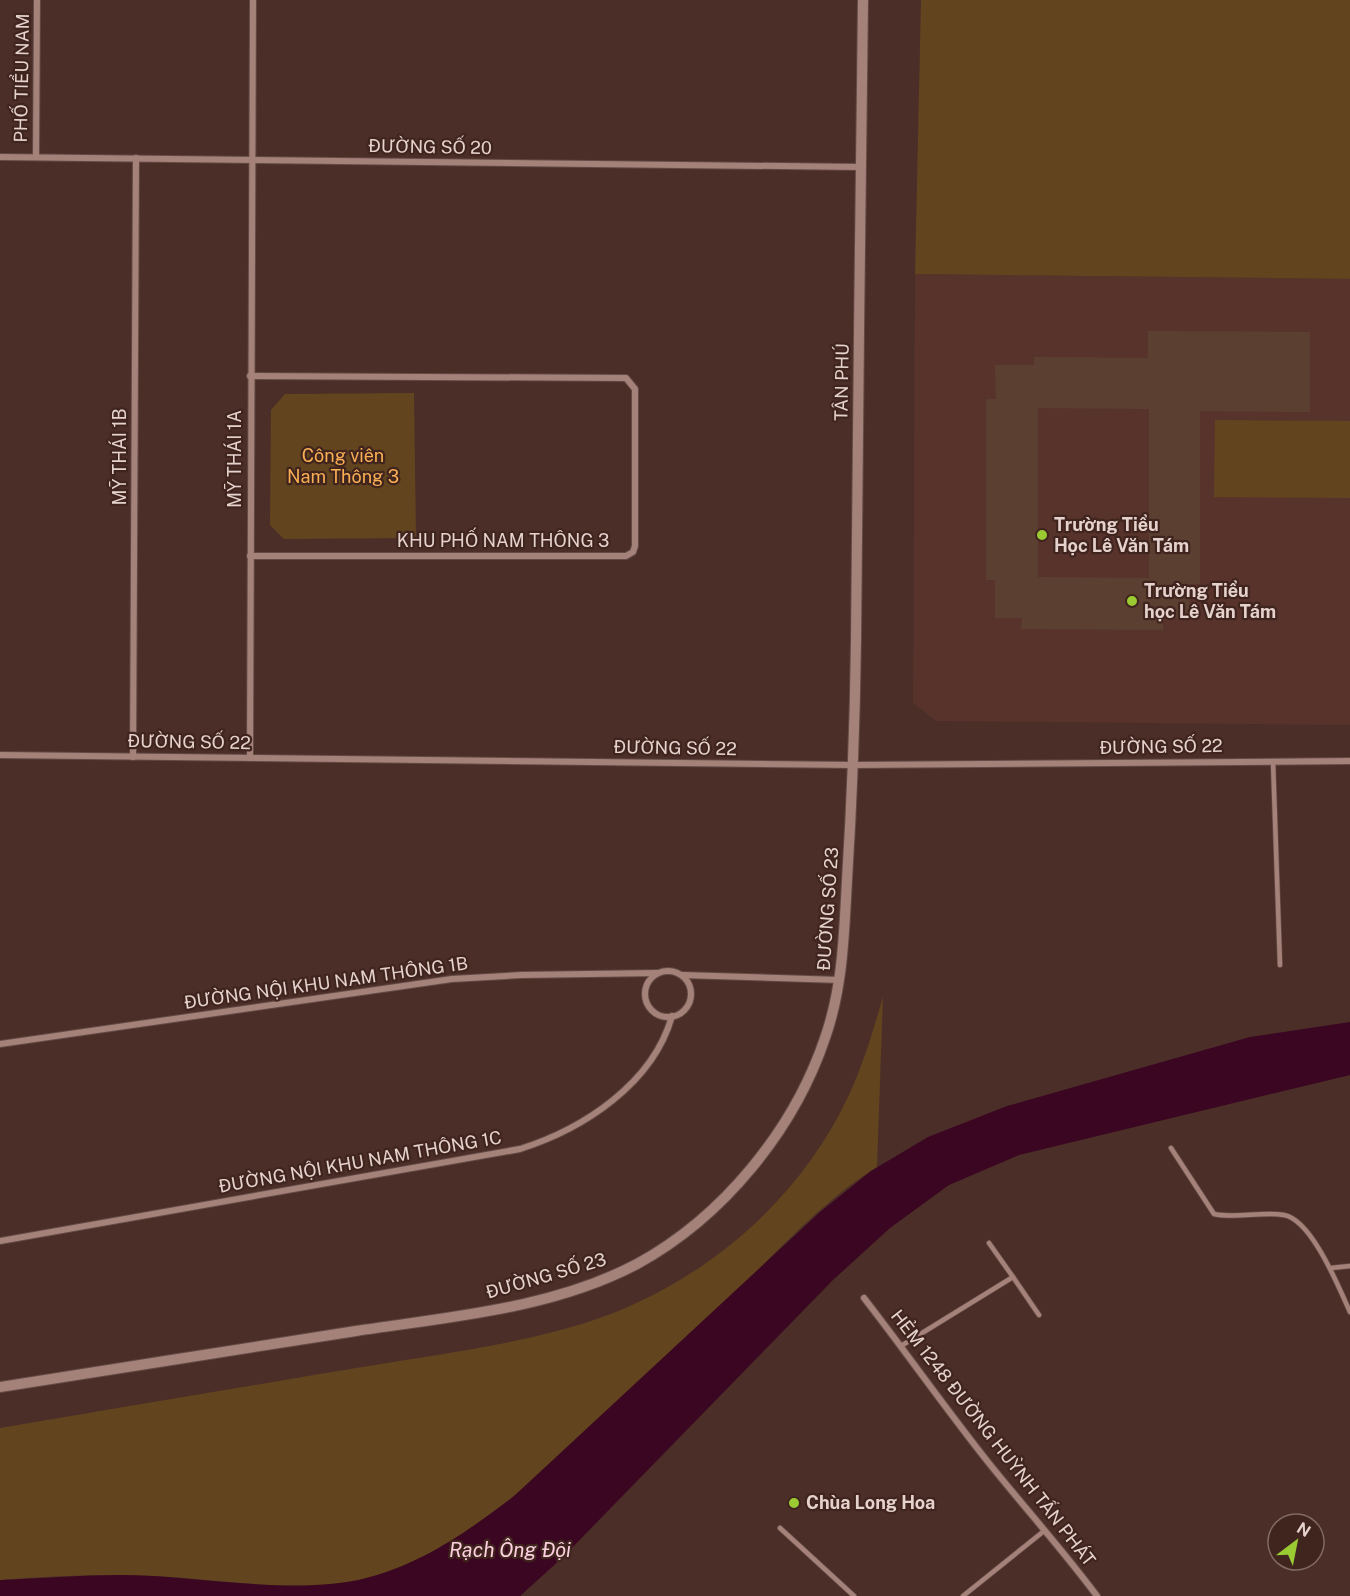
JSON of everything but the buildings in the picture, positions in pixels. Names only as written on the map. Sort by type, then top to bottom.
[{"type":"street","name":"PHỐ TIỂU NAM","points":[[36,157],[38,0]]},
{"type":"street","name":"MỸ THÁI 1A","points":[[250,758],[253,0]]},
{"type":"street","name":"TÂN PHÚ","points":[[854,765],[863,0]]},
{"type":"street","name":"ĐƯỜNG SỐ 20","points":[[0,156],[861,167]]},
{"type":"street","name":"MỸ THÁI 1B","points":[[133,757],[136,158]]},
{"type":"street","name":"KHU PHỐ NAM THÔNG 3","points":[[250,376],[626,378],[632,381],[635,389],[635,546],[633,552],[626,556],[250,556]]},
{"type":"street","name":"ĐƯỜNG SỐ 22","points":[[0,756],[854,765],[1350,761]]},
{"type":"street","name":"ĐƯỜNG SỐ 23","points":[[0,1387],[484,1311],[560,1293],[632,1266],[662,1248],[704,1215],[773,1141],[800,1100],[818,1060],[833,1015],[840,980],[854,765]]},
{"type":"street","points":[[682,975],[690,987],[691,997],[685,1009],[672,1016],[659,1015],[647,1002],[647,984],[657,973],[672,971],[682,975],[840,980]]},
{"type":"street","name":"ĐƯỜNG NỘI KHU NAM THÔNG 1B","points":[[0,1044],[452,979],[522,975],[657,973]]},
{"type":"street","name":"ĐƯỜNG NỘI KHU NAM THÔNG 1C","points":[[0,1241],[520,1149],[545,1141],[595,1114],[626,1088],[660,1043],[672,1016]]},
{"type":"street","name":"HẺM 1248 ĐƯỜNG HUỲNH TẤN PHÁT","points":[[864,1298],[989,1463],[1032,1512],[1044,1531],[1058,1543],[1097,1596]]},
{"type":"lane","points":[[1273,761],[1280,966]]},
{"type":"lane","points":[[1171,1148],[1214,1214],[1225,1216],[1284,1215],[1297,1221],[1331,1268],[1350,1312]]},
{"type":"lane","points":[[989,1243],[1039,1315]]},
{"type":"lane","points":[[1331,1268],[1350,1266]]},
{"type":"lane","points":[[900,1346],[1013,1277]]},
{"type":"lane","points":[[780,1528],[854,1596]]},
{"type":"lane","points":[[963,1596],[1044,1531]]},
{"type":"shaded area","name":"Trường Tiểu học Lê Văn Tám","points":[[915,274],[1350,279],[1350,725],[936,721],[913,703]]},
{"type":"green space","points":[[921,0],[1350,0],[1350,279],[915,274]]},
{"type":"green space","name":"Công viên Nam Thông 3","points":[[414,393],[416,538],[284,539],[270,525],[271,410],[285,394]]},
{"type":"green space","points":[[1215,420],[1350,421],[1350,498],[1214,497]]},
{"type":"green space","points":[[883,997],[877,1167],[843,1191],[810,1219],[603,1417],[511,1498],[466,1532],[443,1547],[393,1571],[340,1584],[286,1586],[176,1577],[113,1575],[0,1580],[0,1428],[529,1338],[585,1323],[667,1288],[740,1237],[801,1173],[827,1136],[848,1097],[863,1060]]},
{"type":"water","name":"Rạch Ông Đội","points":[[1350,1022],[1350,1075],[1019,1155],[949,1185],[890,1228],[833,1280],[562,1558],[520,1596],[0,1596],[0,1580],[134,1575],[261,1585],[317,1585],[366,1578],[406,1564],[444,1545],[513,1497],[820,1212],[871,1171],[928,1137],[1007,1106],[1250,1037]]},
{"type":"place","name":"Trường Tiểu Học Lê Văn Tám","points":[[1042,535]]},
{"type":"place","name":"Trường Tiểu học Lê Văn Tám","points":[[1132,601]]},
{"type":"place","name":"Chùa Long Hoa","points":[[794,1503]]}]
